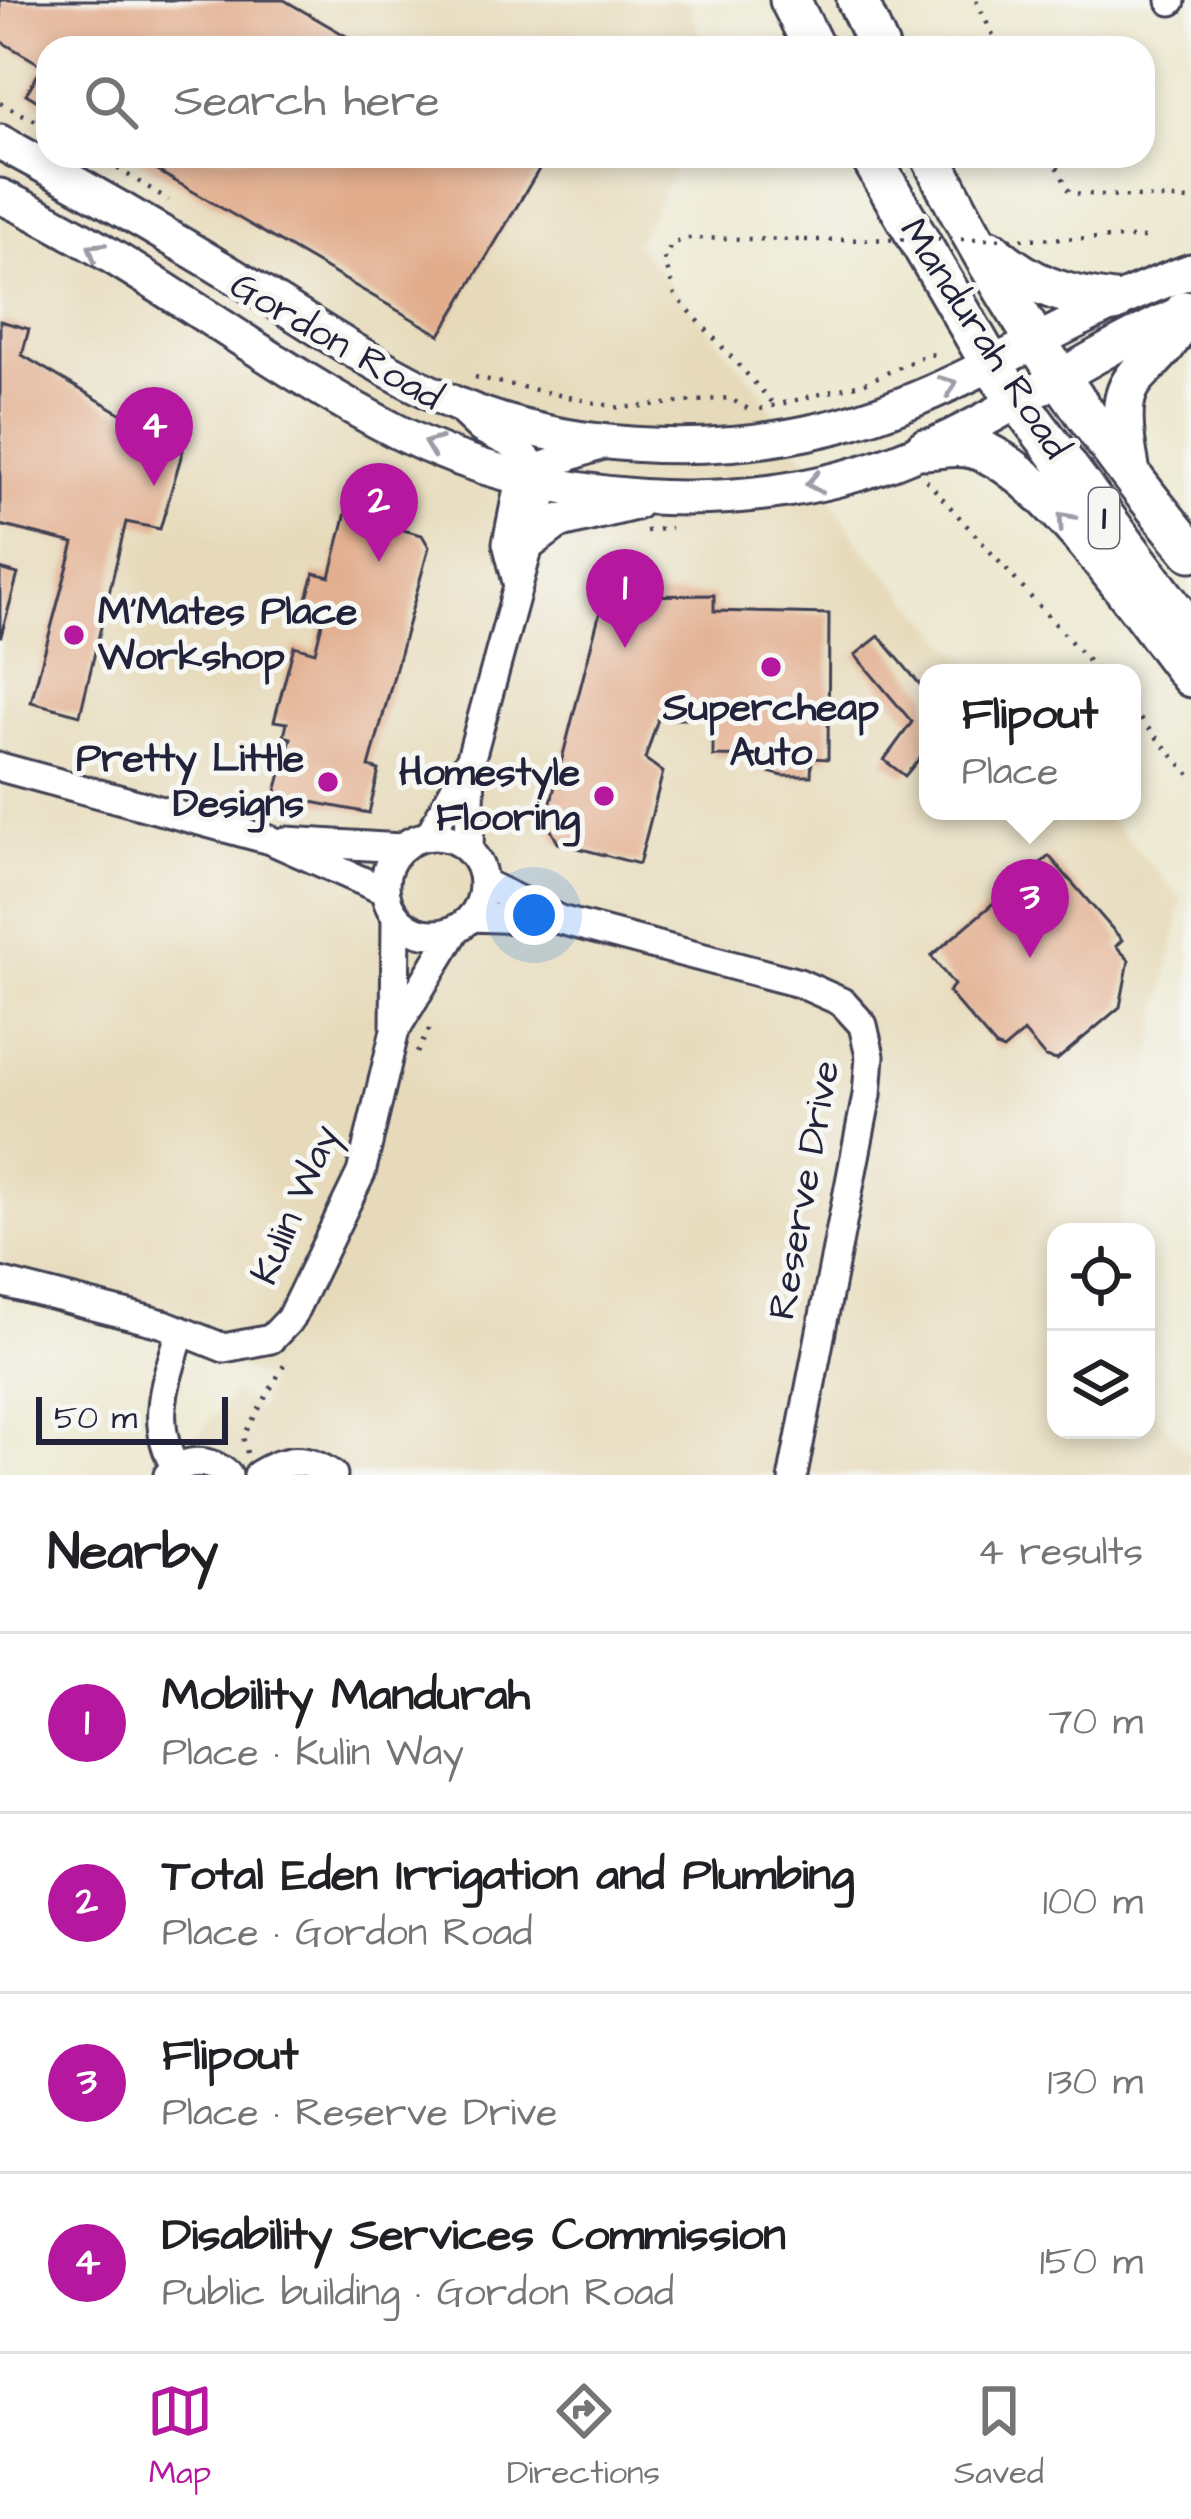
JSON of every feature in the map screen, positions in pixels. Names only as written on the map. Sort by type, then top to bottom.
[{"type":"highway","points":[[790,0],[808,36]]},
{"type":"highway","points":[[857,0],[874,36]]},
{"type":"highway","name":"Mandurah Road","points":[[877,168],[992,366],[1191,633]]},
{"type":"highway","name":"Mandurah Road","points":[[937,168],[1034,344],[1191,551]]},
{"type":"highway","points":[[965,226],[1023,280],[1058,295],[1114,302]]},
{"type":"highway","points":[[1130,473],[1120,426],[1122,396],[1142,364],[1172,342],[1188,310]]},
{"type":"highway","points":[[930,466],[977,448],[1028,483],[1064,516],[1191,677]]},
{"type":"main road","name":"Gordon Road","points":[[0,142],[36,163]]},
{"type":"main road","name":"Gordon Road","points":[[46,168],[307,321],[534,426],[616,440],[722,444],[826,429],[992,366],[1114,302],[1191,271]]},
{"type":"main road","name":"Gordon Road","points":[[0,196],[401,434],[535,474],[653,497],[727,496],[930,466],[1018,401],[1188,310]]},
{"type":"main road","points":[[219,267],[231,293],[237,336],[307,321]]},
{"type":"main road","points":[[533,540],[557,523],[653,497]]},
{"type":"street","points":[[429,836],[471,758],[533,540],[535,474],[518,446],[481,429],[461,389]]},
{"type":"street","points":[[518,582],[507,543],[535,474],[616,440]]},
{"type":"street","points":[[270,840],[391,904],[425,933],[464,923],[483,883],[469,851],[471,758]]},
{"type":"street","points":[[0,767],[270,840],[401,848],[429,836],[457,842],[469,851]]},
{"type":"street","points":[[391,904],[385,875],[401,848]]},
{"type":"street","name":"Reserve Drive","points":[[483,883],[560,920],[799,983],[842,1002],[862,1025],[870,1056],[867,1095],[793,1475]]},
{"type":"street","name":"Kulin Way","points":[[0,1282],[181,1331],[224,1348],[271,1340],[290,1319],[361,1173],[395,1030],[391,904]]},
{"type":"street","name":"Reserve Drive","points":[[464,923],[560,920]]},
{"type":"street","name":"Kulin Way","points":[[395,1030],[464,923]]},
{"type":"street","points":[[181,1331],[160,1404],[160,1434],[172,1472],[207,1462],[228,1475]]},
{"type":"street","points":[[260,1474],[279,1462],[300,1461],[314,1462],[333,1475]]},
{"type":"path","points":[[976,0],[993,36]]},
{"type":"path","points":[[0,103],[36,121]]},
{"type":"path","points":[[117,168],[184,209]]},
{"type":"path","points":[[1058,168],[1070,194],[1191,200]]},
{"type":"path","points":[[948,357],[928,354],[865,383],[772,402],[675,296],[664,258],[672,244],[687,238],[1144,238]]},
{"type":"path","points":[[461,389],[620,408],[729,398],[754,412]]},
{"type":"path","points":[[930,466],[1092,664]]},
{"type":"path","points":[[642,532],[686,527]]},
{"type":"path","points":[[1141,720],[1191,776]]},
{"type":"path","points":[[406,1061],[422,1049],[435,1018]]},
{"type":"path","points":[[260,1474],[245,1451],[243,1437],[293,1350]]},
{"type":"shaded area","points":[[0,0],[687,0],[699,36],[36,36],[36,168],[676,168],[635,244],[755,383],[861,546],[969,664],[919,664],[919,820],[1110,820],[1182,899],[1119,1223],[1047,1223],[1047,1439],[1155,1439],[1155,1412],[1191,1458],[1191,1475],[165,1475],[233,1392],[259,1410],[268,1380],[146,1322],[0,1296]]},
{"type":"building","points":[[0,0],[284,0],[346,36],[36,36],[36,62],[0,41]]},
{"type":"building","points":[[36,78],[36,100],[26,94]]},
{"type":"building","points":[[153,168],[540,168],[440,335]]},
{"type":"building","points":[[0,321],[29,329],[22,355],[183,450],[160,529],[126,522],[80,715],[31,702],[74,543],[0,525]]},
{"type":"building","points":[[348,504],[366,509],[373,522],[422,535],[429,547],[369,767],[379,770],[369,813],[275,795],[291,738],[284,736],[287,723],[274,721],[294,646],[315,652],[325,611],[305,606],[314,573],[330,577]]},
{"type":"building","points":[[0,569],[18,574],[1,636],[0,636]]},
{"type":"building","points":[[714,595],[714,611],[829,614],[828,759],[812,758],[811,776],[783,776],[765,771],[764,757],[713,756],[713,719],[658,719],[645,759],[663,772],[639,864],[558,843],[546,821],[604,596]]},
{"type":"building","points":[[879,636],[919,683],[919,759],[905,776],[884,760],[912,722],[855,655]]},
{"type":"building","points":[[1049,856],[1122,940],[1116,946],[1129,960],[1120,1007],[1057,1060],[1045,1057],[1024,1032],[1003,1050],[996,1047],[948,992],[954,985],[931,956]]},
{"type":"place","name":"Disability Services Commission","points":[[154,486]]},
{"type":"place","name":"Total Eden Irrigation and Plumbing","points":[[379,562]]},
{"type":"place","name":"M'Mates Place Workshop","points":[[74,635]]},
{"type":"place","name":"Mobility Mandurah","points":[[625,648]]},
{"type":"place","name":"Supercheap Auto","points":[[771,667]]},
{"type":"place","name":"Pretty Little Designs","points":[[328,782]]},
{"type":"place","name":"Homestyle Flooring","points":[[604,796]]},
{"type":"place","name":"Flipout","points":[[1030,958]]}]
